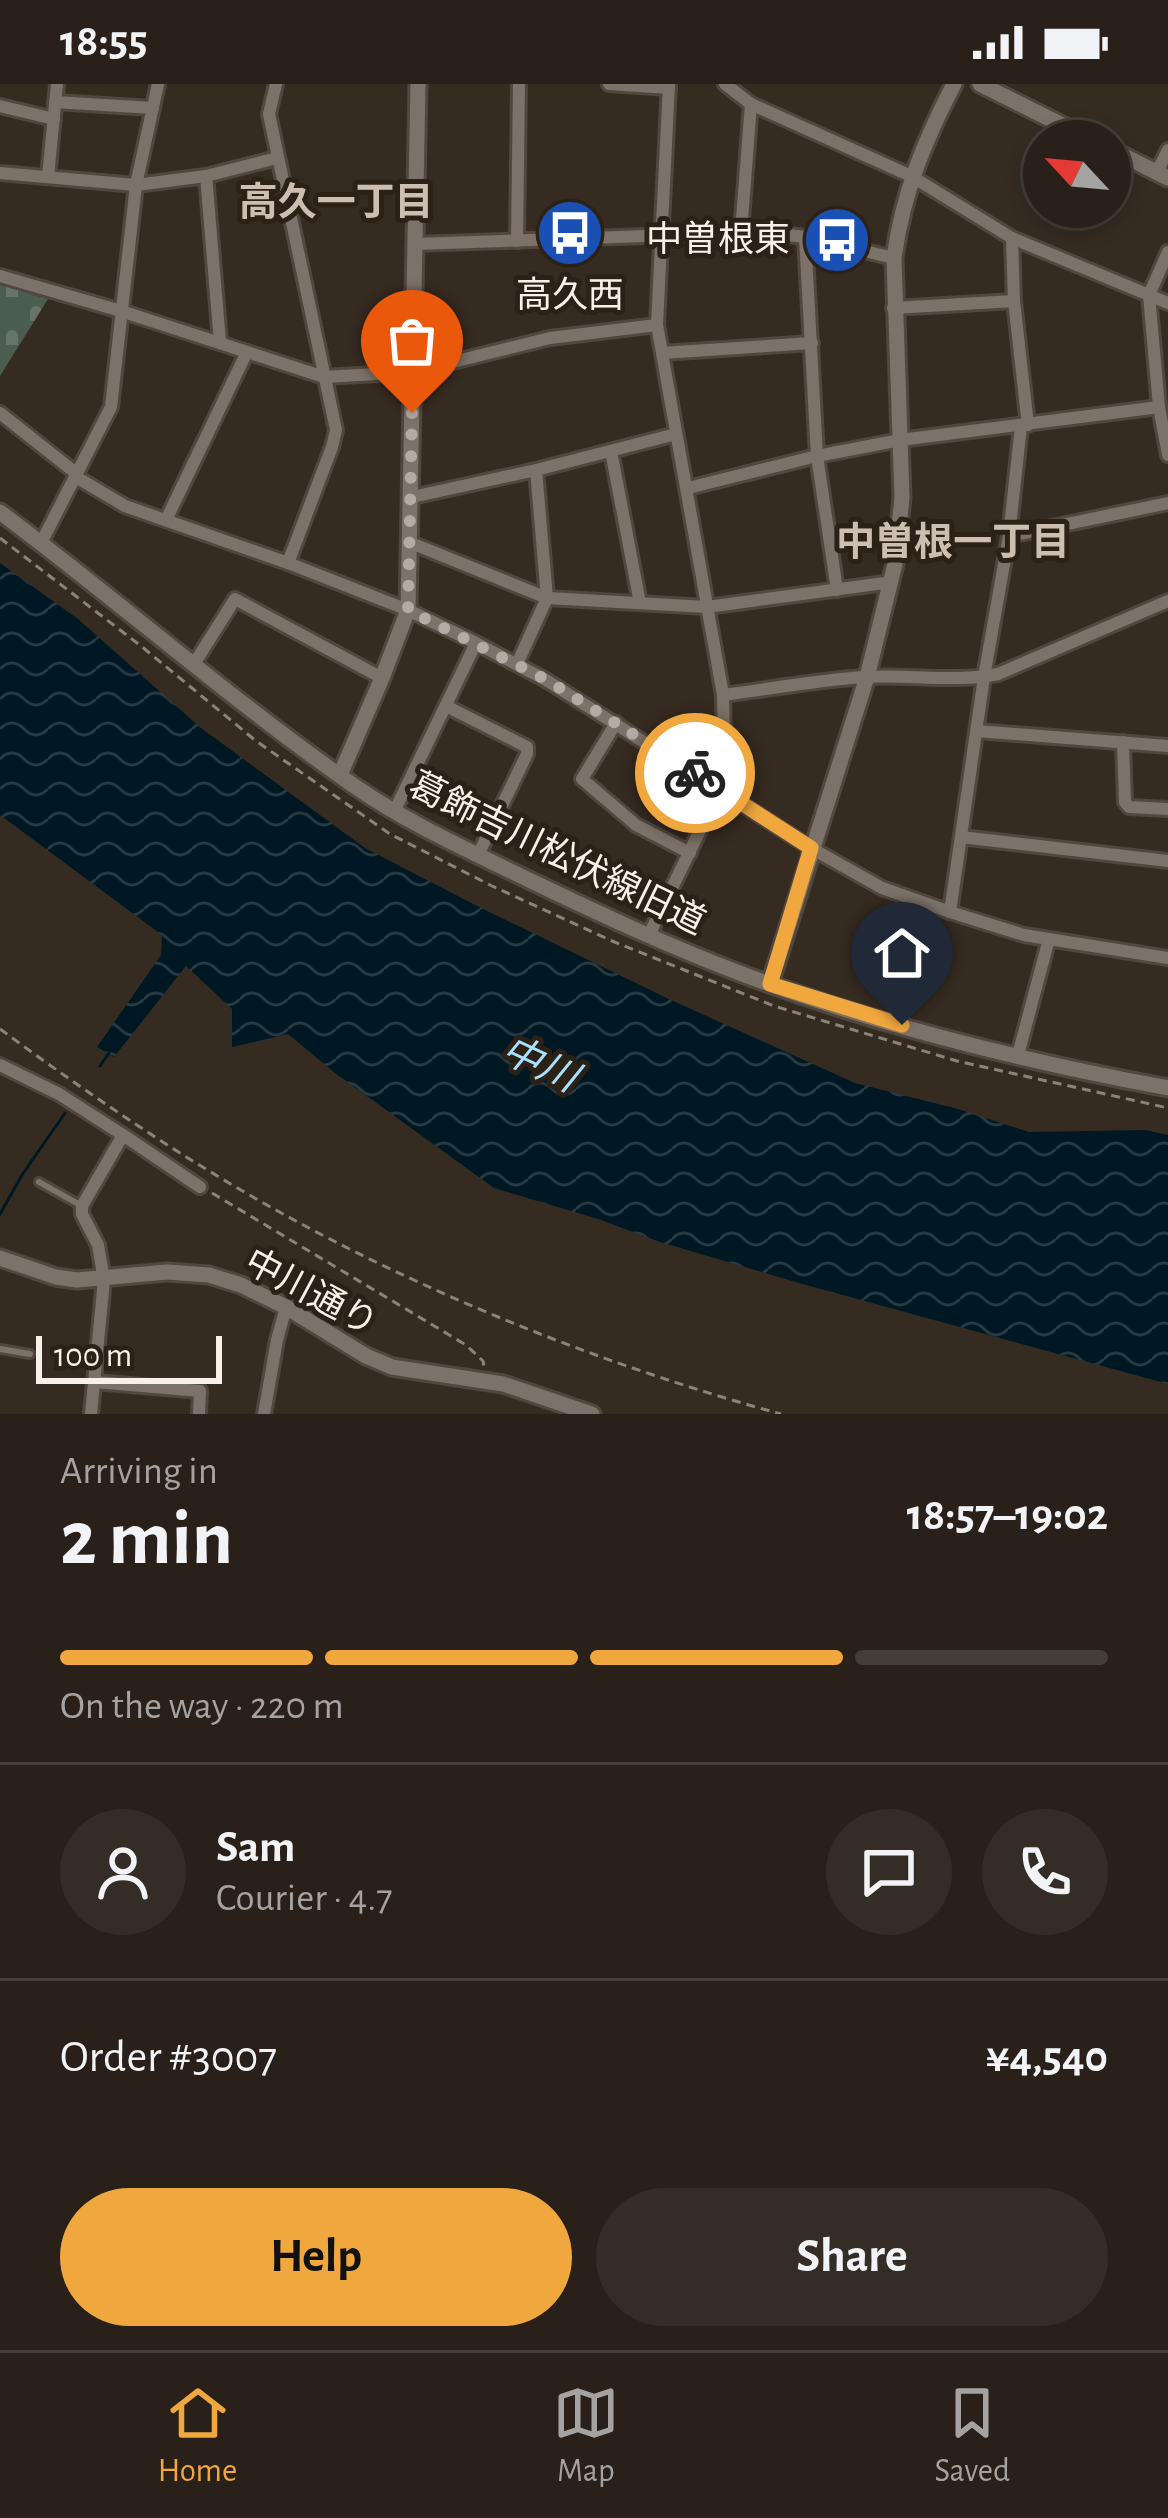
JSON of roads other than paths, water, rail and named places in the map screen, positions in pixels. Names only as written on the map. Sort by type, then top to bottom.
[{"type":"street","points":[[48,177],[57,84]]},
{"type":"street","points":[[41,543],[111,407],[136,184],[158,84]]},
{"type":"street","points":[[276,84],[269,114],[336,430],[288,562]]},
{"type":"street","points":[[340,775],[408,610],[418,84]]},
{"type":"street","points":[[517,241],[519,84]]},
{"type":"street","points":[[608,84],[669,86],[657,326],[723,694],[722,789],[649,935]]},
{"type":"street","points":[[725,84],[751,104],[911,176],[1012,238],[1168,303]]},
{"type":"street","points":[[770,984],[867,677],[892,582],[901,510],[893,308],[898,223],[911,176],[954,84]]},
{"type":"street","points":[[980,84],[1052,120]]},
{"type":"street","points":[[55,102],[153,108]]},
{"type":"street","points":[[741,232],[751,104]]},
{"type":"street","points":[[0,106],[54,119]]},
{"type":"street","points":[[1131,160],[1162,175],[1168,150]]},
{"type":"street","points":[[0,173],[136,184],[206,176],[277,158]]},
{"type":"street","points":[[206,176],[220,342]]},
{"type":"street","points":[[416,244],[766,232],[894,258]]},
{"type":"street","points":[[805,237],[817,456],[837,590]]},
{"type":"street","points":[[950,913],[1024,426],[1012,238]]},
{"type":"street","points":[[1168,252],[1149,295],[1168,455]]},
{"type":"street","points":[[0,276],[323,376],[412,372],[562,335],[657,326]]},
{"type":"street","points":[[893,308],[1014,301]]},
{"type":"street","points":[[662,353],[812,344]]},
{"type":"street","points":[[166,520],[248,352]]},
{"type":"street","points":[[688,488],[900,440],[1160,407]]},
{"type":"street","points":[[0,413],[77,476],[125,506],[288,562],[408,610],[517,664],[882,888],[1024,935],[1168,958]]},
{"type":"street","points":[[412,497],[676,434]]},
{"type":"street","points":[[611,452],[640,603]]},
{"type":"street","points":[[517,664],[547,598],[536,470]]},
{"type":"street","points":[[1009,536],[1168,502]]},
{"type":"street","name":"葛飾吉川松伏線旧道","points":[[0,512],[340,775],[478,855],[649,935],[770,984],[902,1025],[1168,1088]]},
{"type":"street","points":[[411,544],[547,598],[707,607],[892,582]]},
{"type":"street","points":[[194,664],[235,599],[382,678]]},
{"type":"street","points":[[723,694],[867,677],[984,677],[1168,601]]},
{"type":"street","points":[[394,810],[476,643]]},
{"type":"street","points":[[446,706],[526,747],[527,754],[478,855]]},
{"type":"street","points":[[616,723],[582,779],[636,825],[690,853]]},
{"type":"street","points":[[977,731],[1168,746]]},
{"type":"street","points":[[1123,742],[1125,802],[1129,807],[1168,808]]},
{"type":"street","points":[[961,837],[1168,861]]},
{"type":"street","points":[[1018,1055],[1049,939]]},
{"type":"street","points":[[0,1066],[58,1094],[200,1187]]},
{"type":"street","points":[[91,1414],[104,1280],[103,1261],[82,1206],[123,1135]]},
{"type":"street","name":"中川通り","points":[[0,1258],[56,1277],[104,1280],[167,1272],[209,1275],[286,1307],[392,1367],[486,1381],[592,1414]]},
{"type":"street","points":[[264,1414],[286,1307]]},
{"type":"street","points":[[95,1382],[200,1391],[199,1414]]},
{"type":"street","points":[[538,1414],[542,1396]]},
{"type":"lane","points":[[39,1182],[82,1206]]},
{"type":"lane","points":[[0,1349],[30,1354]]},
{"type":"water","name":"中川","points":[[0,563],[78,619],[201,728],[365,848],[479,907],[855,1083],[1029,1132],[1145,1130],[1168,1135],[1168,1384],[799,1283],[494,1188],[288,1034],[232,1047],[232,1009],[186,966],[114,1057],[97,1047],[161,955],[162,935],[0,815]]},
{"type":"waterway","points":[[100,1066],[109,1053]]},
{"type":"waterway","points":[[0,1214],[65,1113]]},
{"type":"place","name":"高久西","points":[[570,233]]},
{"type":"place","name":"中曽根東","points":[[837,240]]},
{"type":"district","name":"高久一丁目","points":[[336,203]]},
{"type":"district","name":"中曽根一丁目","points":[[953,543]]}]
